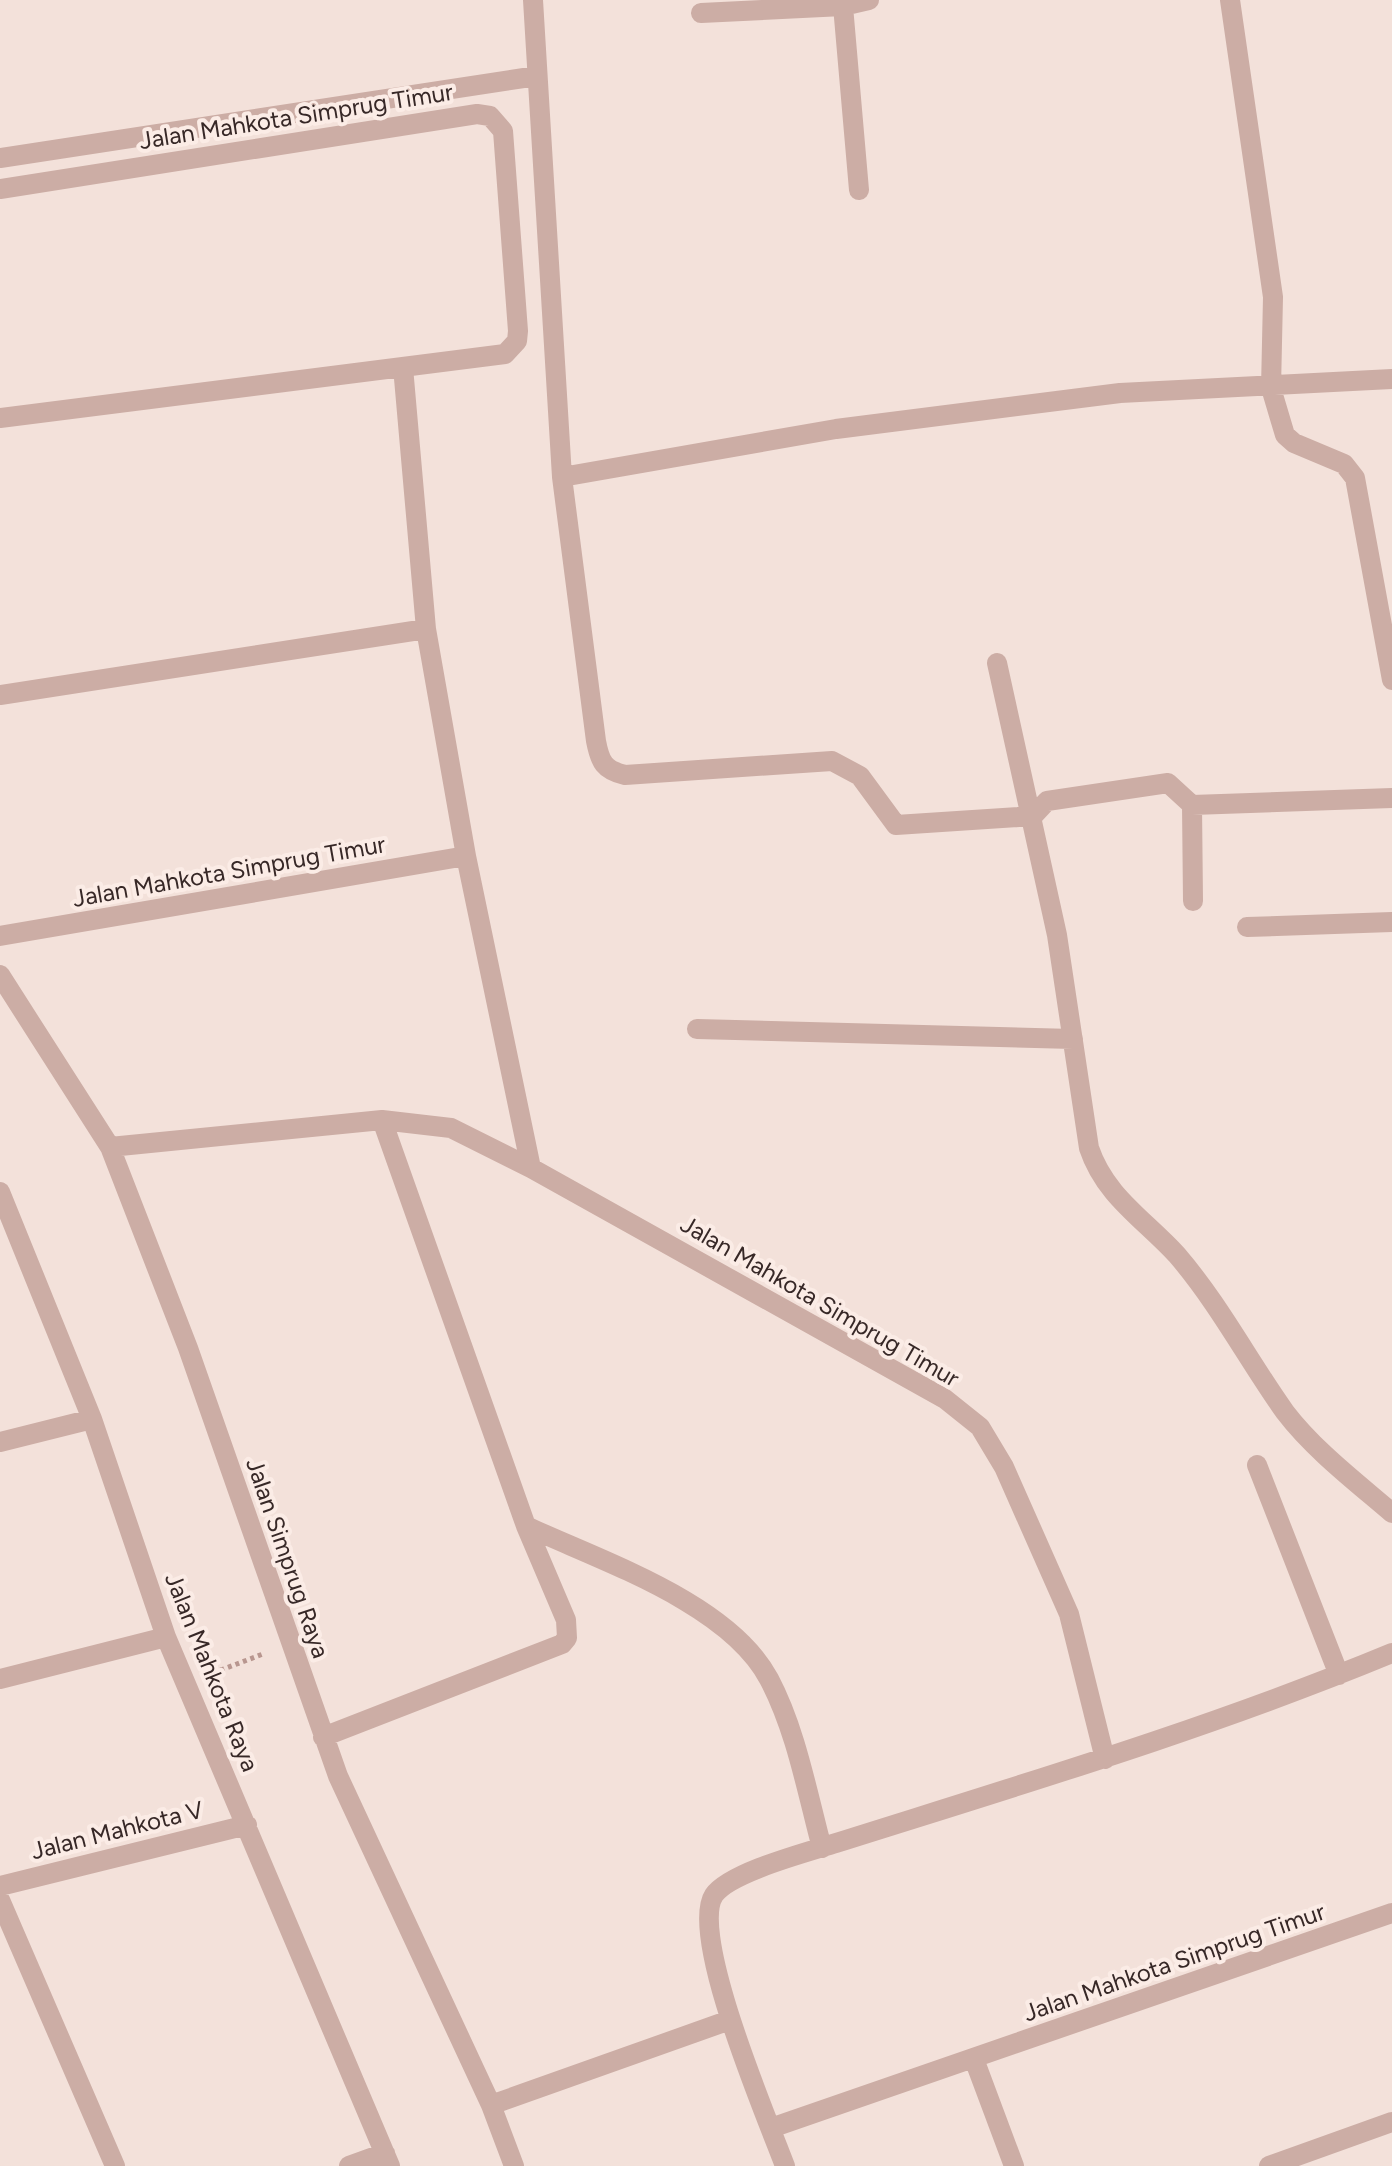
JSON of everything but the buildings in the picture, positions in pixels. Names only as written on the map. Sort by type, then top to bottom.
[{"type":"street","points":[[533,0],[562,477],[596,741],[600,761],[609,772],[625,775],[832,761],[860,776],[896,825],[1033,816],[1047,801],[1168,783],[1192,805],[1392,798]]},
{"type":"street","points":[[701,13],[843,6],[869,0]]},
{"type":"street","points":[[1230,0],[1273,297],[1271,388],[1285,435],[1294,443],[1344,464],[1355,478],[1392,680]]},
{"type":"street","points":[[843,6],[859,190]]},
{"type":"street","points":[[0,158],[537,76]]},
{"type":"street","name":"Jalan Mahkota Simprug Timur","points":[[0,189],[477,114],[490,116],[503,131],[517,341],[505,354],[0,418]]},
{"type":"street","points":[[403,367],[426,629],[466,856],[531,1168]]},
{"type":"street","points":[[562,477],[836,429],[1120,393],[1271,388],[1392,379]]},
{"type":"street","points":[[0,695],[426,629]]},
{"type":"street","points":[[997,663],[1033,816],[1089,1148],[1096,1170],[1109,1190],[1176,1255],[1231,1325],[1286,1413],[1332,1461],[1392,1513]]},
{"type":"street","points":[[1192,805],[1193,901]]},
{"type":"street","name":"Jalan Mahkota Simprug Timur","points":[[0,936],[466,856]]},
{"type":"street","points":[[1247,927],[1392,922]]},
{"type":"street","name":"Jalan Simprug Raya","points":[[0,975],[110,1147],[188,1348],[338,1776],[491,2105],[514,2166]]},
{"type":"street","points":[[697,1029],[1073,1039]]},
{"type":"street","points":[[323,1737],[562,1644],[567,1638],[566,1620],[526,1526],[382,1120]]},
{"type":"street","name":"Jalan Mahkota Simprug Timur","points":[[110,1147],[382,1120],[451,1128],[531,1168],[945,1399],[980,1427],[1004,1467],[1069,1614],[1105,1759]]},
{"type":"street","name":"Jalan Mahkota Raya","points":[[2,1202],[92,1419],[166,1637],[388,2160]]},
{"type":"street","points":[[0,1442],[92,1419]]},
{"type":"street","points":[[1257,1465],[1339,1675]]},
{"type":"street","points":[[526,1526],[697,1606],[737,1638],[768,1676],[783,1708],[822,1848]]},
{"type":"street","points":[[0,1679],[166,1637]]},
{"type":"street","points":[[785,2166],[730,2020],[710,1940],[708,1918],[713,1896],[729,1881],[822,1848],[1105,1759],[1392,1653]]},
{"type":"street","name":"Jalan Mahkota V","points":[[0,1886],[247,1825]]},
{"type":"street","points":[[0,1900],[115,2166]]},
{"type":"street","name":"Jalan Mahkota Simprug Timur","points":[[771,2128],[1392,1913]]},
{"type":"street","points":[[491,2105],[730,2020]]},
{"type":"street","points":[[974,2059],[1014,2166]]},
{"type":"street","points":[[1269,2166],[1392,2122]]},
{"type":"street","points":[[349,2166],[388,2160]]},
{"type":"path","points":[[186,1683],[291,1643]]}]
